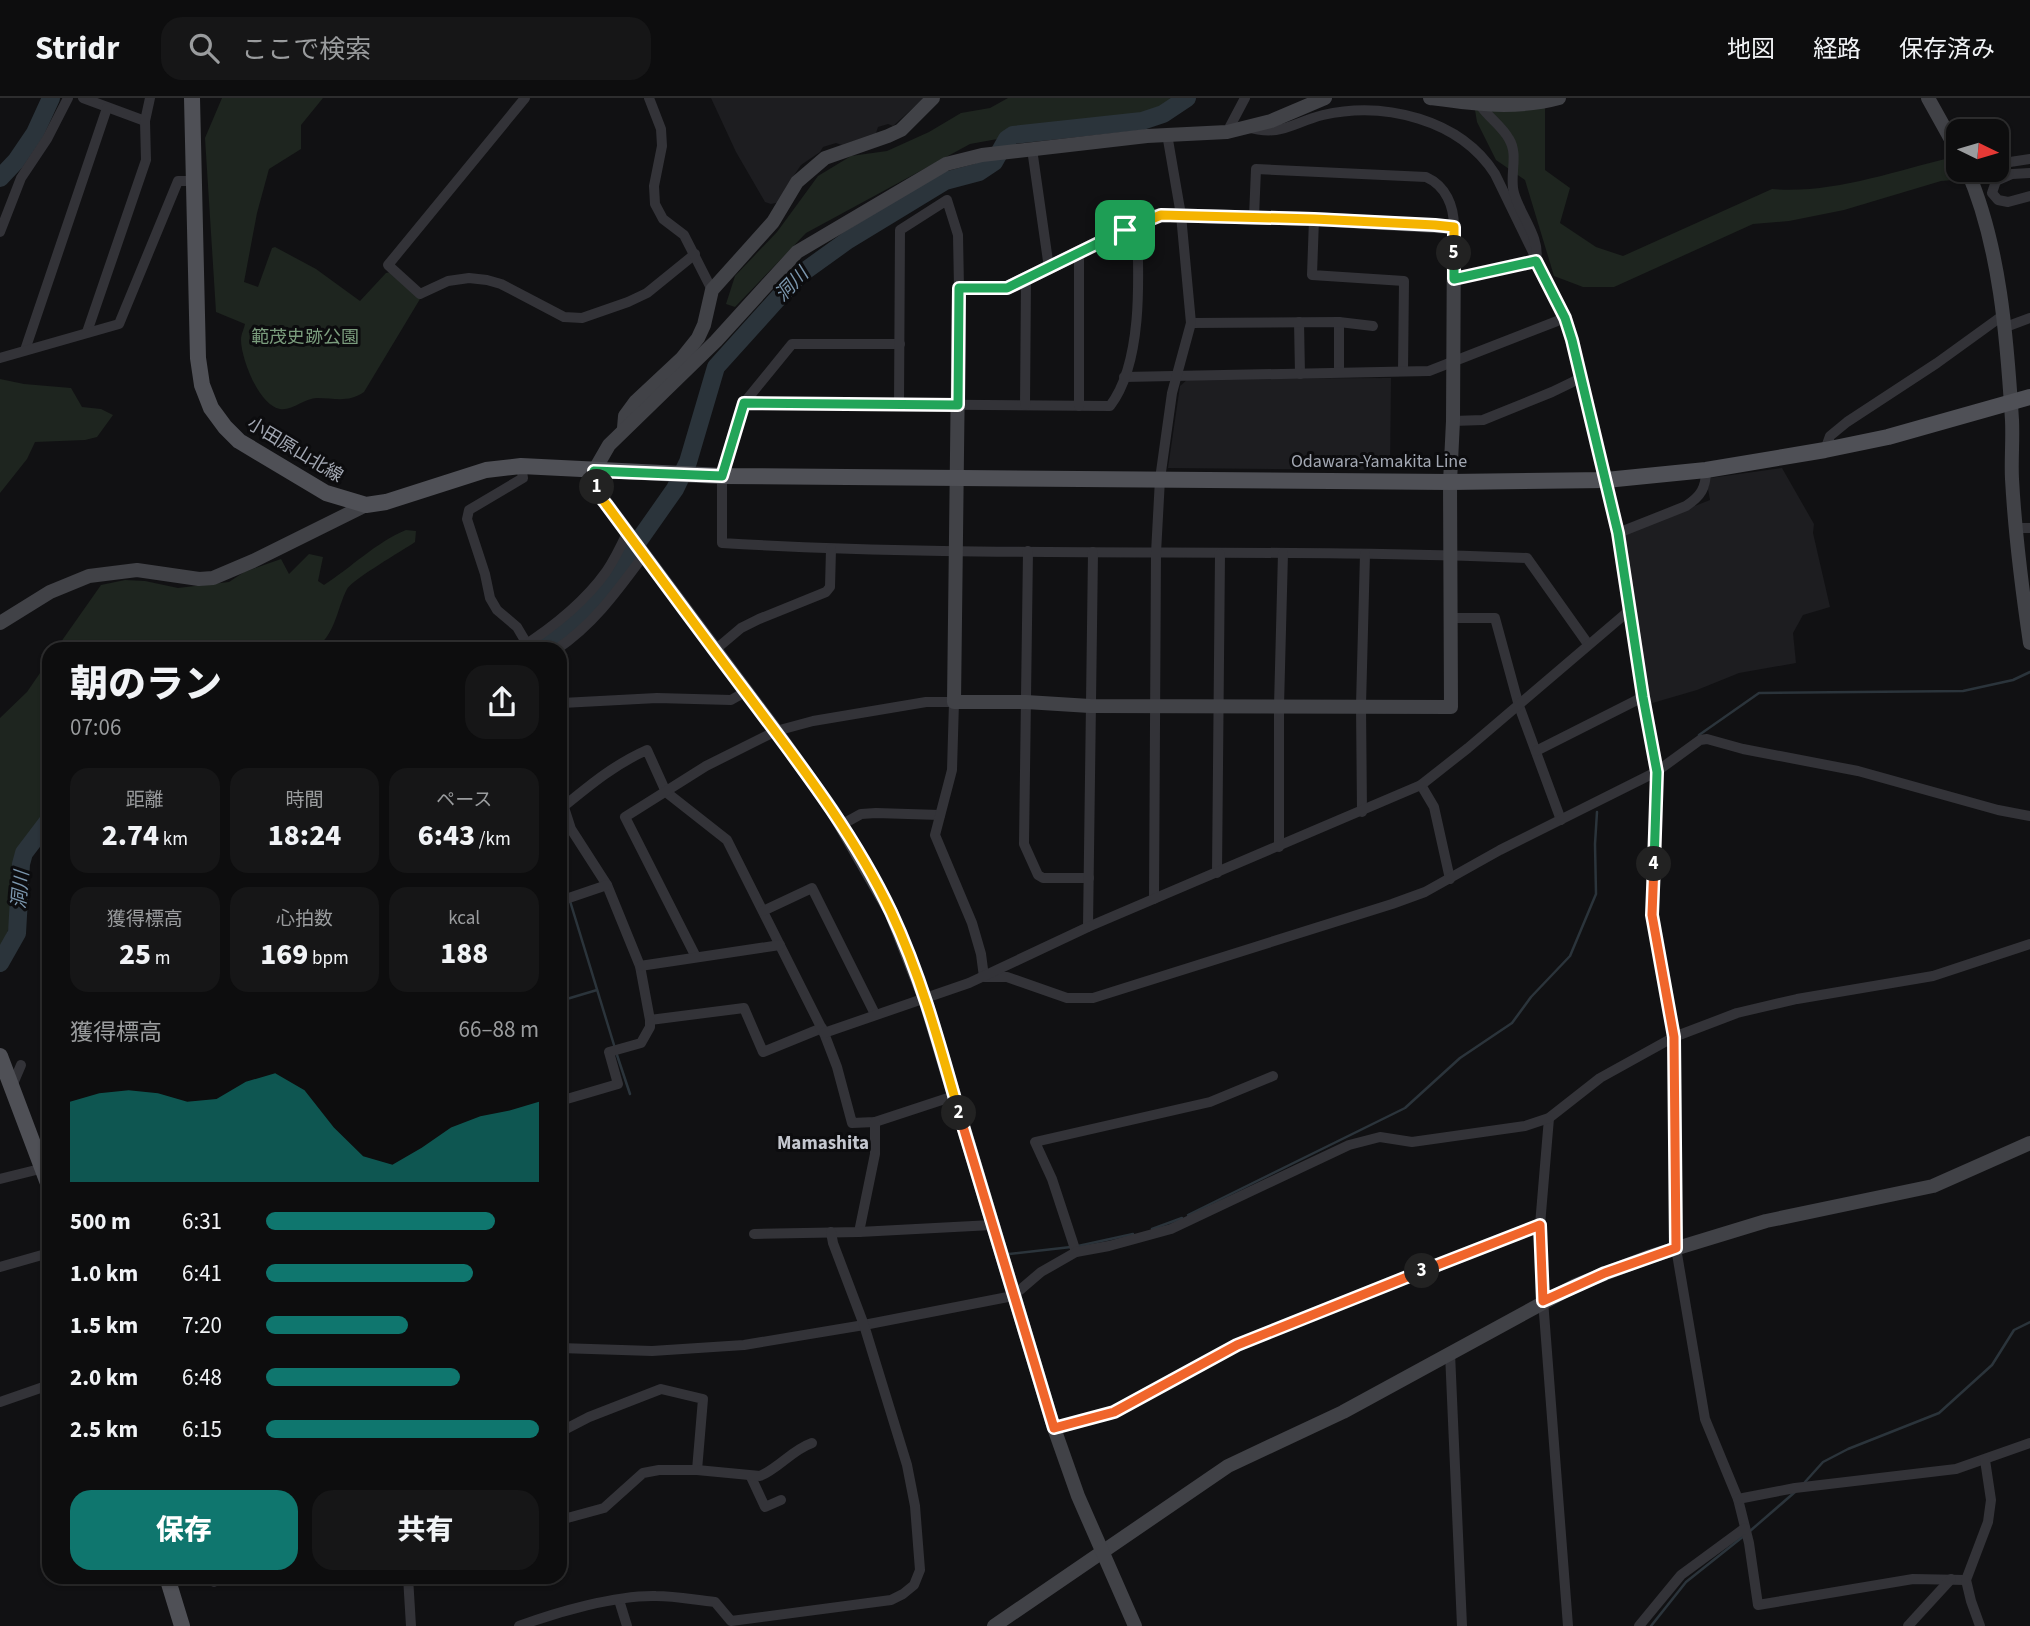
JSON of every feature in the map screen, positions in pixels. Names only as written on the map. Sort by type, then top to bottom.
[{"type":"main road","name":"小田原山北線","points":[[192,98],[198,358],[202,385],[211,408],[239,441],[326,494],[366,505],[386,502],[486,470],[521,466],[720,476]]},
{"type":"main road","name":"Odawara-Yamakita Line","points":[[720,476],[1450,482],[1606,480],[1706,470],[1825,450],[1888,437],[2030,397]]},
{"type":"main road","points":[[0,1056],[42,1163]]},
{"type":"main road","points":[[169,1584],[182,1626]]},
{"type":"street","points":[[0,232],[21,178],[47,139],[68,98]]},
{"type":"street","points":[[83,98],[145,121]]},
{"type":"street","points":[[87,332],[146,160],[145,121],[150,98]]},
{"type":"street","points":[[525,98],[388,265],[420,295],[448,281],[469,278],[487,280],[501,284],[564,317],[582,318],[647,293],[695,254]]},
{"type":"street","points":[[649,98],[661,129],[662,146],[654,186],[655,204],[663,219],[684,235],[712,290]]},
{"type":"street","points":[[624,429],[625,416],[636,401],[682,358],[698,338],[704,325],[712,290],[773,222],[797,182],[825,158],[901,130],[933,98]]},
{"type":"street","points":[[1227,132],[1245,98]]},
{"type":"street","points":[[1135,1626],[1078,1496],[1054,1428],[925,999],[891,912],[841,825],[776,731],[598,494],[594,471],[602,455],[624,429],[680,377],[797,252],[946,163],[982,155],[1167,134],[1227,132],[1271,121],[1325,98]]},
{"type":"street","points":[[1430,98],[1480,105],[1533,105],[1559,98]]},
{"type":"street","points":[[1928,98],[1946,130]]},
{"type":"street","points":[[1480,105],[1510,140],[1513,152],[1512,186],[1535,241],[1538,253],[1536,261]]},
{"type":"street","points":[[25,350],[107,108]]},
{"type":"street","points":[[1245,127],[1273,132],[1332,114],[1378,111],[1424,120],[1441,128],[1479,153],[1488,164],[1565,318],[1618,533],[1657,772],[1652,915],[1674,1037],[1676,1248],[1705,1419],[1738,1499],[1759,1605],[1913,1579],[1966,1580]]},
{"type":"street","points":[[1154,899],[1156,553],[1160,479],[1172,393],[1191,323],[1181,215],[1167,134]]},
{"type":"street","points":[[1032,149],[1049,268]]},
{"type":"street","points":[[2009,162],[2030,159]]},
{"type":"street","points":[[696,957],[625,817],[706,766],[776,731],[813,721],[926,702],[1026,702],[1090,706],[1451,707],[1450,482],[1453,421],[1454,210],[1433,180],[1426,177],[1256,169],[1254,217]]},
{"type":"street","points":[[2030,173],[2012,174],[1996,181],[1992,193],[1998,200],[2008,202],[2030,197]]},
{"type":"street","points":[[0,358],[119,324],[178,181],[193,181]]},
{"type":"street","points":[[1973,182],[1989,232],[2003,322],[2010,404],[2012,478],[2023,528],[2022,590],[2030,643]]},
{"type":"street","points":[[900,404],[900,230],[947,200],[958,234],[959,288],[954,702],[952,770],[935,835],[972,923],[984,976]]},
{"type":"street","points":[[959,288],[1007,288],[1161,215],[1314,219],[1454,227]]},
{"type":"street","points":[[1314,219],[1312,275],[1404,281],[1403,371]]},
{"type":"street","points":[[744,403],[1110,406],[1116,398],[1136,341],[1137,225]]},
{"type":"street","points":[[1079,253],[1079,406]]},
{"type":"street","points":[[1454,279],[1536,261]]},
{"type":"street","points":[[1025,405],[1026,279]]},
{"type":"street","points":[[1124,377],[1429,371],[1565,318]]},
{"type":"street","points":[[1825,450],[1830,436],[1847,422],[1937,363],[2003,322],[2030,318]]},
{"type":"street","points":[[1299,322],[1300,374]]},
{"type":"street","points":[[1191,323],[1339,322],[1373,327]]},
{"type":"street","points":[[1339,322],[1339,372]]},
{"type":"street","points":[[900,344],[792,344],[744,403],[720,476],[722,543],[831,550],[1283,553],[1527,558],[1588,644]]},
{"type":"street","points":[[1453,421],[1483,421],[1581,378]]},
{"type":"street","points":[[521,466],[523,478],[469,510],[467,519],[490,598],[497,610],[517,628],[524,642]]},
{"type":"street","points":[[1618,533],[1695,500],[1702,494],[1706,484],[1706,470]]},
{"type":"street","points":[[0,623],[50,592],[89,576],[137,570],[199,579],[213,578],[366,505]]},
{"type":"street","points":[[532,642],[587,596],[607,571],[628,534]]},
{"type":"street","points":[[715,650],[741,628],[825,593],[830,587],[831,550]]},
{"type":"street","points":[[1028,551],[1024,844],[1038,875],[1043,878],[1089,878]]},
{"type":"street","points":[[1088,927],[1093,552]]},
{"type":"street","points":[[1279,847],[1283,553]]},
{"type":"street","points":[[566,642],[586,627],[606,606],[643,554]]},
{"type":"street","points":[[1217,873],[1220,554]]},
{"type":"street","points":[[1362,812],[1361,705],[1365,554]]},
{"type":"street","points":[[650,1020],[744,1007],[763,1052],[823,1030],[925,999],[984,976],[1088,927],[1421,785],[1519,706],[1631,609]]},
{"type":"street","points":[[1451,618],[1495,618],[1519,706],[1562,820]]},
{"type":"street","points":[[567,703],[657,698],[731,700],[745,692]]},
{"type":"street","points":[[1536,751],[1643,697]]},
{"type":"street","points":[[984,976],[1007,976],[1067,998],[1093,998],[1392,904],[1425,892],[1657,772],[1700,740],[1707,739],[1743,749],[1858,771],[1998,810],[2030,816]]},
{"type":"street","points":[[567,804],[625,760],[647,750],[666,792],[727,840],[823,1030],[837,1067],[852,1123],[875,1122],[954,1096]]},
{"type":"street","points":[[1421,785],[1434,807],[1450,878]]},
{"type":"street","points":[[841,825],[861,814],[940,815]]},
{"type":"street","points":[[567,818],[571,829],[607,885],[640,966],[650,1020],[650,1027],[641,1043],[609,1052],[618,1084],[567,1099]]},
{"type":"street","points":[[567,899],[607,885]]},
{"type":"street","points":[[763,911],[811,888],[875,1014]]},
{"type":"street","points":[[567,1348],[652,1351],[744,1345],[1013,1296],[1074,1247],[1109,1246],[1171,1229],[1349,1145],[1380,1137],[1412,1142],[1525,1126],[1549,1118],[1600,1078],[1674,1037],[1737,1013],[1797,999],[1933,976],[2030,944]]},
{"type":"street","points":[[640,966],[780,945]]},
{"type":"street","points":[[12,1086],[21,1065]]},
{"type":"street","points":[[1074,1247],[1052,1179],[1035,1142],[1210,1101],[1273,1076]]},
{"type":"street","points":[[1549,1118],[1540,1225],[1543,1301],[1568,1626]]},
{"type":"street","points":[[859,1232],[875,1154],[875,1122]]},
{"type":"street","points":[[1002,1624],[1228,1466],[1343,1412],[1543,1301],[1605,1273],[1766,1221],[1933,1186],[2030,1143]]},
{"type":"street","points":[[0,1179],[42,1168]]},
{"type":"street","points":[[754,1234],[992,1225]]},
{"type":"street","points":[[1054,1428],[1114,1412],[1237,1345],[1540,1225]]},
{"type":"street","points":[[519,1626],[573,1608],[654,1595],[715,1602],[731,1621],[878,1603],[903,1594],[914,1585],[920,1570],[920,1549],[908,1465],[864,1325],[831,1232]]},
{"type":"street","points":[[0,1267],[42,1255]]},
{"type":"street","points":[[1450,1353],[1462,1626]]},
{"type":"street","points":[[0,1402],[42,1387]]},
{"type":"street","points":[[567,1428],[661,1389],[703,1399],[697,1470]]},
{"type":"street","points":[[567,1518],[604,1508],[643,1473],[659,1470],[697,1470],[751,1476],[769,1472],[812,1443]]},
{"type":"street","points":[[1738,1499],[1834,1483],[1934,1473],[1985,1460],[2030,1443]]},
{"type":"street","points":[[1980,1626],[1966,1580],[1988,1521],[1991,1500],[1985,1460]]},
{"type":"street","points":[[751,1476],[765,1507],[781,1500]]},
{"type":"street","points":[[1639,1626],[1681,1575],[1745,1528]]},
{"type":"street","points":[[1908,1626],[1951,1579]]},
{"type":"street","points":[[408,1584],[411,1626]]},
{"type":"street","points":[[619,1600],[627,1626]]},
{"type":"shaded area","points":[[711,98],[924,98],[893,126],[888,124],[878,127],[876,133],[842,145],[836,143],[823,147],[801,165],[786,187],[780,202],[771,204],[765,202],[736,152]]},
{"type":"shaded area","points":[[1391,378],[1390,470],[1168,468],[1180,386],[1188,379]]},
{"type":"shaded area","points":[[1782,468],[1814,524],[1813,533],[1830,607],[1803,615],[1793,633],[1796,663],[1739,673],[1697,690],[1649,704],[1624,534],[1710,500],[1710,478]]},
{"type":"green space","name":"範茂史跡公園","points":[[222,98],[323,98],[301,125],[301,149],[269,169],[257,213],[244,282],[258,287],[272,248],[275,247],[316,269],[360,301],[386,273],[391,272],[420,299],[364,392],[352,398],[317,398],[285,409],[272,406],[258,391],[244,358],[241,336],[245,324],[216,312],[205,138]]},
{"type":"green space","points":[[1008,98],[1191,98],[1141,113],[970,144],[806,233],[735,307],[726,304],[735,276],[777,232],[818,176],[851,156],[887,151],[929,132],[961,113],[990,108]]},
{"type":"green space","points":[[1473,98],[1545,98],[1545,170],[1570,188],[1560,223],[1596,247],[1623,256],[1772,189],[1794,190],[1839,185],[1946,159],[1946,181],[1844,210],[1789,221],[1753,224],[1614,287],[1583,287],[1554,276],[1525,180],[1496,160],[1477,122]]},
{"type":"green space","points":[[0,379],[71,388],[82,407],[101,409],[113,415],[97,437],[35,442],[27,459],[0,493]]},
{"type":"green space","points":[[406,530],[416,531],[415,542],[351,584],[331,630],[322,642],[61,642],[101,585],[125,580],[178,588],[229,582],[244,572],[281,559],[289,574],[309,554],[323,557],[318,581],[324,585]]},
{"type":"green space","points":[[42,670],[42,817],[16,856],[12,920],[0,951],[0,718],[27,692]]},
{"type":"waterway","points":[[0,178],[16,161],[35,133],[51,98]]},
{"type":"waterway","name":"洞川","points":[[548,642],[574,623],[597,600],[675,489],[688,462],[716,367],[798,276],[848,240],[945,181],[979,172],[994,162],[1007,139],[1013,135],[1142,121],[1163,114],[1187,98]]},
{"type":"waterway","points":[[1699,735],[1759,693],[1963,691],[2013,680],[2030,672]]},
{"type":"waterway","points":[[1188,1215],[1405,1108],[1460,1058],[1512,1023],[1531,997],[1570,956],[1596,894],[1597,812]]},
{"type":"waterway","name":"洞川","points":[[0,963],[17,933],[24,853],[42,829]]},
{"type":"waterway","points":[[570,901],[614,1045]]},
{"type":"waterway","points":[[567,999],[597,990]]},
{"type":"waterway","points":[[616,1052],[630,1094]]},
{"type":"waterway","points":[[1152,1229],[1182,1218]]},
{"type":"waterway","points":[[1078,1246],[1133,1234]]},
{"type":"waterway","points":[[1009,1254],[1071,1247]]},
{"type":"waterway","points":[[1805,1482],[1823,1462],[1848,1449],[1939,1413],[1992,1365],[2014,1330],[2030,1322]]},
{"type":"waterway","points":[[1750,1531],[1795,1492]]},
{"type":"waterway","points":[[1651,1626],[1686,1582],[1745,1535]]},
{"type":"district","name":"Mamashita","points":[[823,1143]]},
{"type":"route","points":[[1161,215],[1435,225],[1454,227],[1454,279],[1536,261],[1565,318],[1606,480],[1628,584],[1643,697],[1657,772],[1652,915],[1674,1037],[1676,1248],[1576,1284],[1543,1301],[1540,1225],[1237,1345],[1114,1412],[1054,1428],[925,999],[891,912],[861,856],[776,731],[598,494],[594,471],[722,476],[744,403],[958,405],[959,288],[1007,288],[1125,230],[1161,215]]}]
